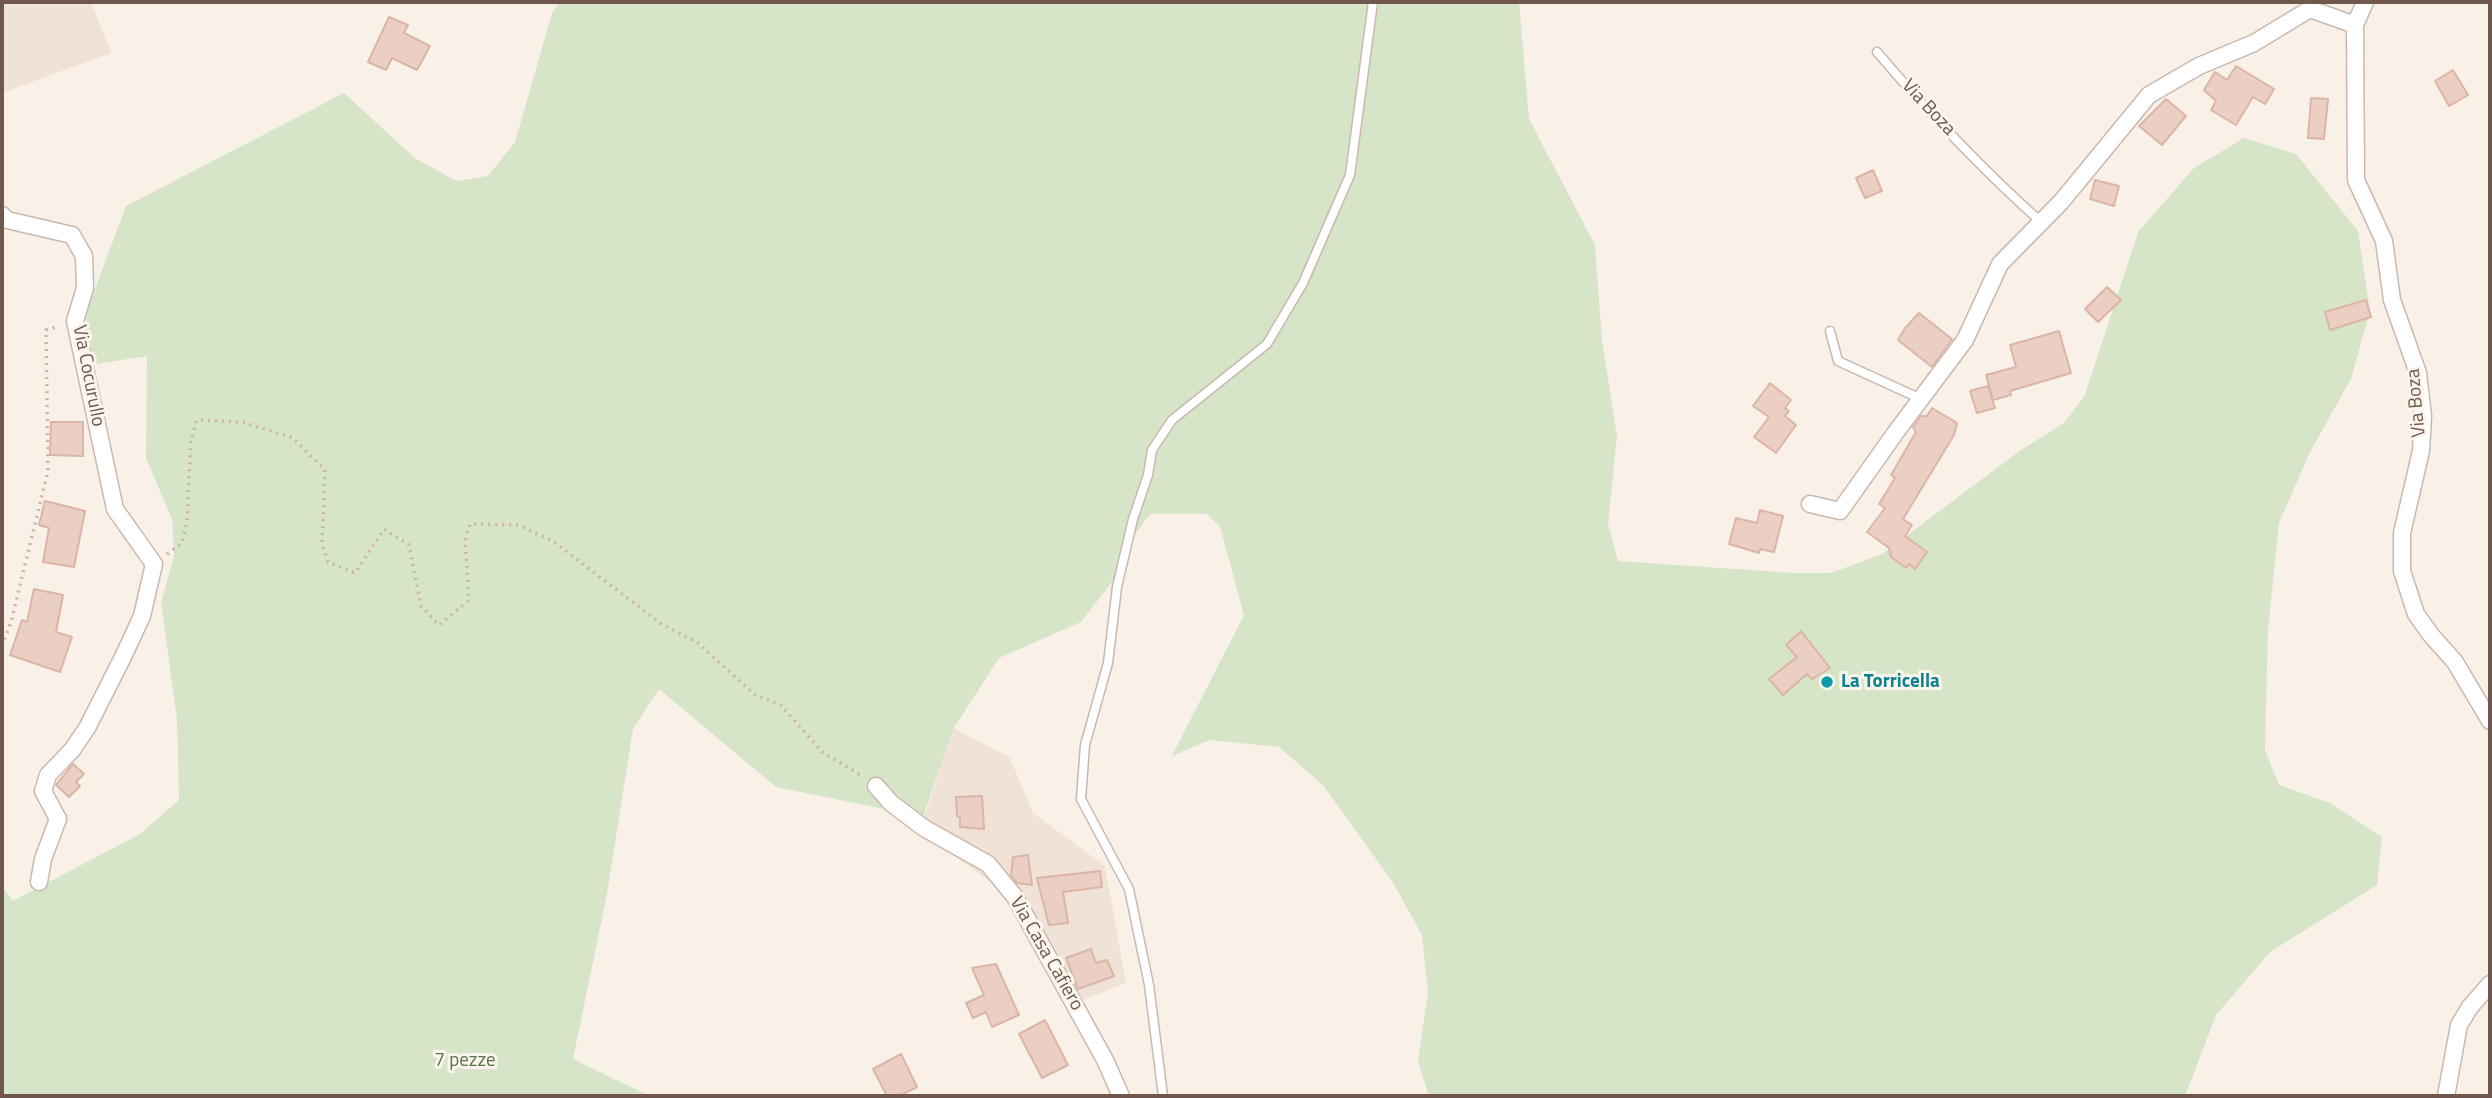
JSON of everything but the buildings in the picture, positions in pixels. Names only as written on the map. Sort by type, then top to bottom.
[{"type":"street","name":"Via Boza","points":[[2365,2],[2355,24],[2356,180],[2384,241],[2392,300],[2418,373],[2423,416],[2421,451],[2402,533],[2402,571],[2416,614],[2455,662],[2490,721]]},
{"type":"street","points":[[1810,504],[1840,512],[1965,340],[2000,264],[2061,202],[2150,96],[2199,66],[2254,43],[2310,9],[2355,24]]},
{"type":"street","name":"Via Cocurullo","points":[[2,215],[7,220],[72,235],[84,256],[85,288],[75,321],[115,509],[154,564]]},
{"type":"street","points":[[39,882],[43,859],[58,819],[43,791],[48,775],[72,750],[93,716],[142,616],[154,564]]},
{"type":"street","name":"Via Casa Cafiero","points":[[876,786],[891,803],[924,828],[988,864],[1016,897],[1105,1060],[1121,1096]]},
{"type":"street","points":[[2446,1096],[2459,1025],[2490,984]]},
{"type":"lane","points":[[1163,1096],[1149,985],[1129,889],[1081,799],[1086,745],[1108,663],[1118,587],[1133,519],[1148,475],[1152,450],[1172,420],[1267,344],[1303,283],[1350,175],[1373,2]]},
{"type":"lane","name":"Via Boza","points":[[1877,52],[2004,188],[2041,222]]},
{"type":"lane","points":[[1830,331],[1838,361],[1921,399]]},
{"type":"path","points":[[2,646],[15,609],[48,471],[46,330],[75,321]]},
{"type":"path","points":[[154,564],[182,543],[187,521],[191,440],[197,420],[242,422],[293,438],[325,470],[322,544],[328,562],[355,573],[384,529],[409,545],[421,606],[439,625],[469,600],[465,540],[470,524],[519,525],[553,541],[660,623],[698,643],[755,695],[781,705],[822,752],[876,786]]},
{"type":"shaded area","points":[[2,2],[91,2],[111,53],[2,93]]},
{"type":"shaded area","points":[[954,728],[1010,758],[1033,813],[1105,866],[1126,983],[1066,1007],[1004,892],[920,830]]},
{"type":"green space","name":"7 pezze","points":[[560,2],[1519,2],[1529,119],[1595,245],[1602,340],[1617,436],[1608,524],[1618,561],[1831,573],[1882,554],[2021,450],[2064,423],[2085,395],[2138,232],[2194,168],[2244,138],[2296,154],[2358,231],[2370,311],[2351,379],[2310,452],[2279,523],[2268,630],[2265,750],[2279,785],[2330,803],[2382,837],[2377,885],[2270,952],[2216,1015],[2185,1096],[1429,1096],[1418,1061],[1428,992],[1422,935],[1392,881],[1323,785],[1279,747],[1210,740],[1172,756],[1244,615],[1220,527],[1207,514],[1150,514],[1129,542],[1115,578],[1081,622],[999,658],[954,728],[923,817],[776,787],[659,689],[633,729],[607,894],[573,1059],[645,1096],[2,1096],[2,887],[13,901],[140,834],[179,800],[177,719],[161,603],[174,556],[172,519],[146,458],[147,356],[90,365],[83,321],[126,206],[344,93],[416,159],[457,181],[488,176],[515,142],[552,13]]},
{"type":"place","name":"La Torricella","points":[[1827,682]]}]
